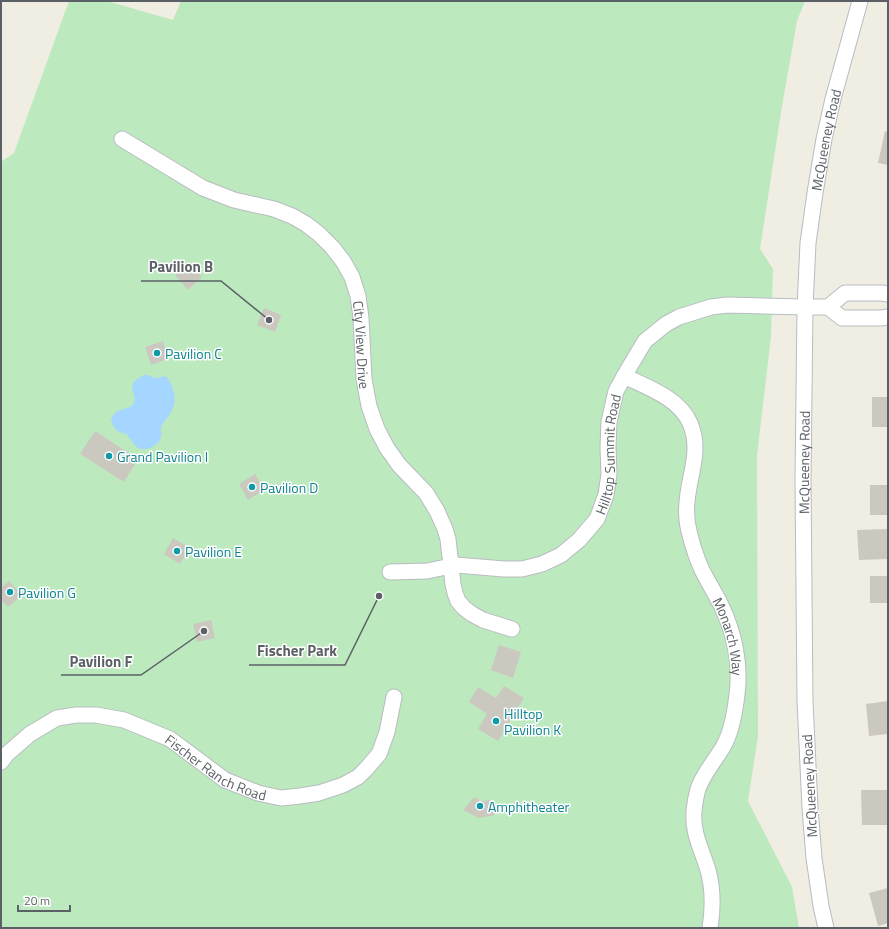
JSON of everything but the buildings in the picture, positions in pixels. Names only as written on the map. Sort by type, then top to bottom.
[{"type":"street","name":"McQueeney Road","points":[[826,928],[821,906],[814,858],[805,702],[803,480],[808,243],[823,147],[833,99],[860,1]]},
{"type":"street","name":"City View Drive","points":[[122,139],[203,188],[234,200],[274,209],[292,216],[310,227],[332,247],[343,261],[352,277],[358,296],[361,318],[364,379],[369,406],[377,430],[399,465],[426,493],[445,529],[450,550],[455,592],[458,601],[464,608],[483,620],[512,629]]},
{"type":"street","points":[[888,294],[845,293],[828,307],[842,318],[888,317]]},
{"type":"street","name":"Hilltop Summit Road","points":[[390,572],[426,571],[452,566],[522,569],[542,564],[561,555],[579,540],[596,519],[606,495],[609,474],[609,422],[616,391],[645,341],[666,324],[679,317],[711,307],[728,305],[828,307]]},
{"type":"street","name":"Monarch Way","points":[[624,376],[653,390],[676,404],[690,423],[695,442],[695,453],[687,502],[689,534],[694,552],[702,570],[721,604],[729,623],[737,657],[738,693],[730,730],[723,746],[700,784],[696,796],[694,811],[694,826],[708,871],[712,903],[710,928]]},
{"type":"street","name":"Fischer Ranch Road","points":[[1,762],[7,754],[30,734],[58,718],[76,715],[96,715],[124,720],[170,739],[225,780],[258,793],[281,798],[319,793],[340,786],[358,777],[379,754],[387,732],[394,697]]},
{"type":"green space","points":[[69,1],[107,1],[173,20],[181,1],[805,1],[797,21],[781,112],[760,249],[773,269],[771,336],[757,456],[758,736],[748,801],[792,887],[799,928],[1,928],[1,162],[14,153]]},
{"type":"water","points":[[144,375],[157,378],[167,377],[175,397],[171,412],[161,426],[160,440],[148,449],[136,447],[126,434],[117,430],[111,420],[116,412],[128,408],[133,404],[135,401],[132,387],[137,379]]},
{"type":"place","name":"Pavilion B","points":[[269,320]]},
{"type":"place","name":"Pavilion C","points":[[157,353]]},
{"type":"place","name":"Grand Pavilion I","points":[[109,456]]},
{"type":"place","name":"Pavilion D","points":[[252,487]]},
{"type":"place","name":"Pavilion E","points":[[177,551]]},
{"type":"place","name":"Pavilion G","points":[[10,592]]},
{"type":"place","name":"Fischer Park","points":[[379,596]]},
{"type":"place","name":"Pavilion F","points":[[204,631]]},
{"type":"place","name":"Hilltop Pavilion K","points":[[496,721]]},
{"type":"place","name":"Amphitheater","points":[[480,806]]}]
